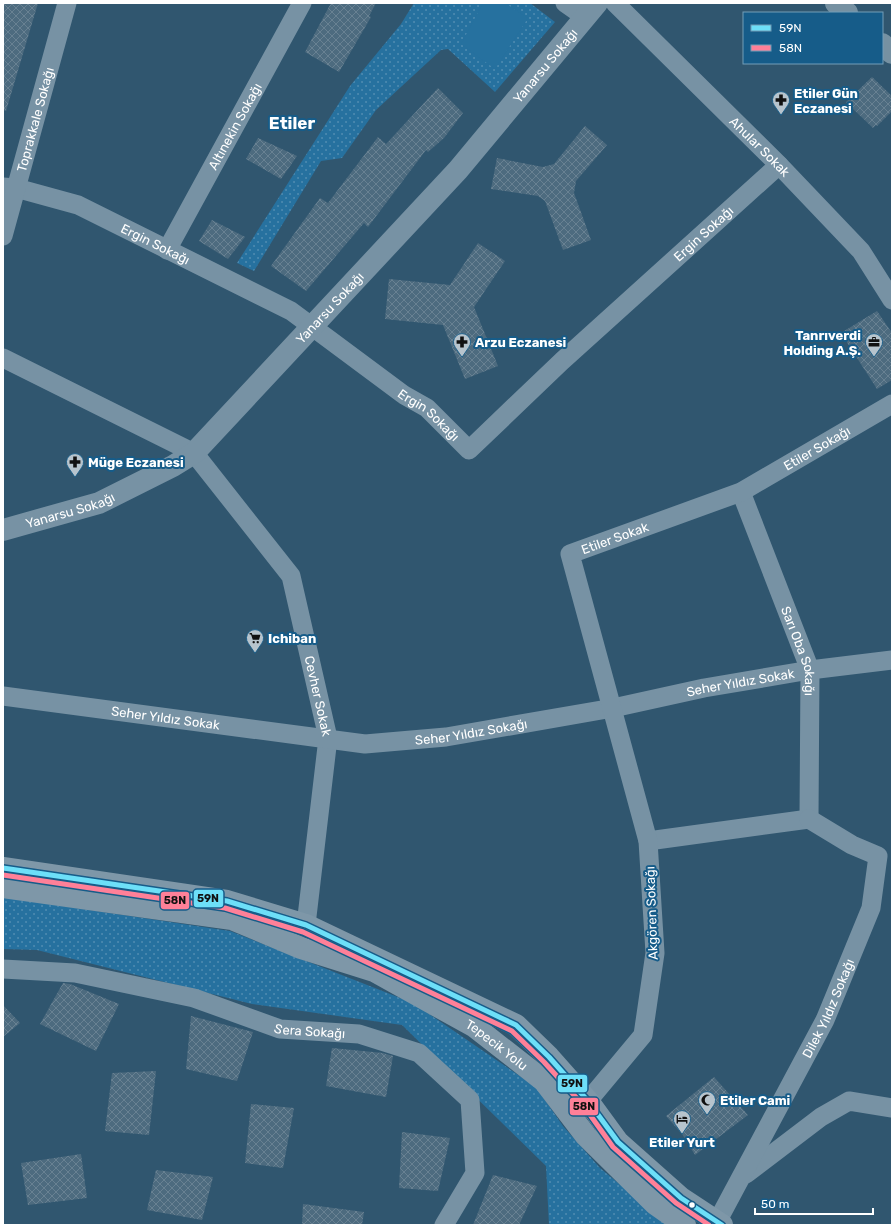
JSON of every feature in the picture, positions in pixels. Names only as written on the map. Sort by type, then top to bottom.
[{"type":"main road","points":[[836,3],[846,12]]},
{"type":"main road","points":[[883,45],[892,53]]},
{"type":"main road","name":"Tepecik Yolu","points":[[3,868],[227,902],[306,925],[516,1025],[550,1057],[588,1101],[618,1142],[681,1198],[718,1224]]},
{"type":"main road","name":"Tepecik Yolu","points":[[3,886],[232,919],[301,948],[374,971],[475,1027],[544,1081],[586,1136],[655,1204],[685,1225]]},
{"type":"main road","points":[[301,948],[306,925]]},
{"type":"main road","points":[[572,1118],[588,1101]]},
{"type":"street","name":"Toprakkale Sokağı","points":[[3,236],[10,187],[68,3]]},
{"type":"street","name":"Altınekin Sokağı","points":[[167,250],[302,3]]},
{"type":"street","points":[[565,3],[591,10]]},
{"type":"street","name":"Ahular Sokak","points":[[615,3],[779,165],[860,251],[892,300]]},
{"type":"street","name":"Yanarsu Sokağı","points":[[3,530],[99,502],[173,466],[194,453],[458,170],[591,10]]},
{"type":"street","name":"Ergin Sokağı","points":[[10,187],[78,206],[291,311],[404,395],[427,408],[469,450],[562,361],[779,165]]},
{"type":"street","points":[[3,173],[6,174],[10,187]]},
{"type":"street","points":[[3,359],[194,453]]},
{"type":"street","name":"Etiler Sokağı","points":[[741,492],[892,404]]},
{"type":"street","name":"Cevher Sokak","points":[[194,453],[291,576],[328,738],[306,925]]},
{"type":"street","name":"Sarı Oba Sokağı","points":[[741,492],[810,670],[809,819]]},
{"type":"street","name":"Etiler Sokak","points":[[613,708],[570,554],[741,492]]},
{"type":"street","name":"Seher Yıldız Sokak","points":[[613,708],[704,688],[810,670],[892,660]]},
{"type":"street","name":"Seher Yıldız Sokak","points":[[3,696],[328,738]]},
{"type":"street","name":"Seher Yıldız Sokağı","points":[[328,738],[364,744],[446,737],[613,708]]},
{"type":"street","name":"Akgören Sokağı","points":[[588,1101],[643,1035],[655,953],[648,841],[613,708]]},
{"type":"street","points":[[648,841],[809,819]]},
{"type":"street","name":"Dilek Yıldız Sokağı","points":[[718,1224],[741,1177],[825,1020],[871,908],[878,856],[852,845],[809,819]]},
{"type":"street","name":"Sera Sokağı","points":[[3,969],[75,973],[194,998],[280,1029],[359,1034],[419,1053],[470,1100],[475,1173],[444,1225]]},
{"type":"street","points":[[741,1177],[821,1117],[849,1101],[892,1108]]},
{"type":"shaded area","points":[[414,3],[530,3],[555,22],[495,92],[448,49],[441,50],[376,110],[342,158],[321,161],[254,271],[237,263],[350,86],[401,24]]},
{"type":"shaded area","points":[[483,3],[505,3],[528,18],[495,69],[461,44]]},
{"type":"shaded area","points":[[3,897],[230,931],[413,1003],[536,1087],[563,1126],[600,1168],[669,1225],[549,1225],[546,1166],[402,1025],[252,1004],[37,950],[3,949]]},
{"type":"building","points":[[3,3],[38,3],[6,111],[3,110]]},
{"type":"building","points":[[331,3],[376,3],[369,16],[371,17],[339,72],[305,52]]},
{"type":"building","points":[[872,77],[892,96],[892,111],[873,128],[846,102]]},
{"type":"building","points":[[438,88],[463,113],[444,138],[428,152],[426,150],[368,227],[364,223],[306,291],[271,266],[320,198],[328,203],[378,137],[386,144]]},
{"type":"building","points":[[585,126],[607,145],[576,181],[574,193],[591,240],[563,250],[545,201],[538,196],[491,189],[497,158],[543,167],[554,164]]},
{"type":"building","points":[[258,138],[297,156],[281,179],[246,159]]},
{"type":"building","points":[[212,220],[245,237],[228,259],[199,241]]},
{"type":"building","points":[[478,243],[505,261],[474,307],[498,366],[465,379],[443,325],[385,319],[389,279],[450,285]]},
{"type":"building","name":"Tanrıverdi Holding A.Ş.","points":[[877,311],[892,333],[892,380],[877,389],[841,333]]},
{"type":"building","points":[[63,983],[70,984],[119,1004],[96,1051],[40,1024]]},
{"type":"building","points":[[3,1005],[20,1023],[3,1037]]},
{"type":"building","points":[[191,1016],[253,1032],[237,1081],[186,1069]]},
{"type":"building","points":[[332,1048],[383,1053],[393,1056],[386,1097],[326,1086]]},
{"type":"building","points":[[156,1071],[149,1135],[105,1131],[112,1073]]},
{"type":"building","name":"Etiler Cami","points":[[714,1077],[748,1115],[695,1155],[682,1134],[666,1116]]},
{"type":"building","points":[[251,1104],[294,1108],[283,1168],[245,1163]]},
{"type":"building","points":[[402,1132],[450,1138],[438,1191],[399,1188]]},
{"type":"building","points":[[81,1154],[87,1198],[28,1205],[21,1163]]},
{"type":"building","points":[[156,1170],[213,1177],[202,1220],[147,1210]]},
{"type":"building","points":[[493,1175],[537,1186],[519,1225],[473,1225]]},
{"type":"building","points":[[303,1204],[364,1212],[362,1225],[302,1225]]},
{"type":"transit line","name":"59N","points":[[3,868],[227,901],[306,925],[516,1025],[549,1057],[588,1101],[618,1142],[681,1198],[722,1225]]},
{"type":"transit line","name":"58N","points":[[3,875],[225,908],[303,932],[512,1031],[544,1062],[583,1105],[613,1147],[676,1203],[709,1225]]},
{"type":"place","name":"Etiler Gün Eczanesi","points":[[781,115]]},
{"type":"place","name":"Arzu Eczanesi","points":[[462,357]]},
{"type":"place","name":"Tanrıverdi Holding A.Ş.","points":[[874,357]]},
{"type":"place","name":"Müge Eczanesi","points":[[75,477]]},
{"type":"place","name":"Ichiban","points":[[255,653]]},
{"type":"place","name":"Etiler Cami","points":[[707,1115]]},
{"type":"place","name":"Etiler Yurt","points":[[682,1134]]},
{"type":"district","name":"Etiler","points":[[292,123]]}]
